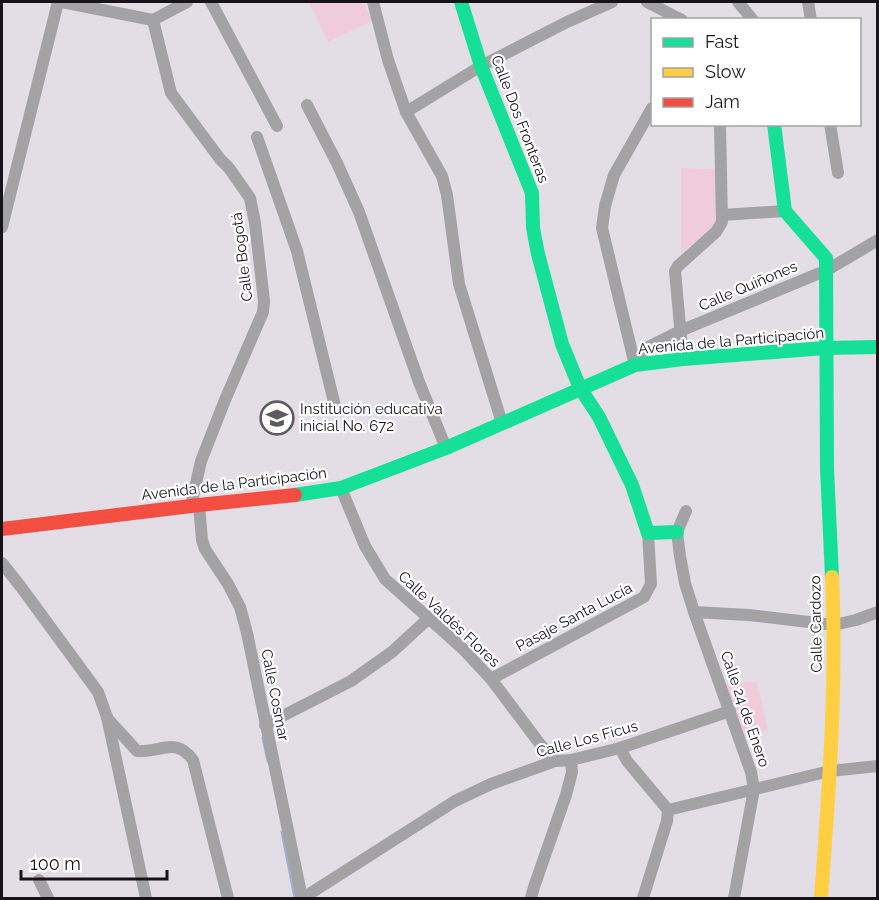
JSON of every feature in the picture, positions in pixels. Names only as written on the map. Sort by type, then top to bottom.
[{"type":"street","points":[[2,227],[60,2],[153,20],[188,2]]},
{"type":"street","points":[[211,2],[277,126]]},
{"type":"street","points":[[373,2],[388,60],[406,112],[442,176],[447,195],[459,284],[502,423]]},
{"type":"street","name":"Calle Dos Fronteras","points":[[461,2],[481,66],[531,194],[533,228],[538,254],[562,344],[580,388]]},
{"type":"street","points":[[406,112],[481,66],[612,2]]},
{"type":"street","points":[[647,2],[678,18]]},
{"type":"street","points":[[738,2],[751,18]]},
{"type":"street","points":[[808,2],[812,18]]},
{"type":"street","name":"Calle Bogotá","points":[[153,20],[171,93],[250,198],[264,301],[263,312],[201,461],[195,506]]},
{"type":"street","points":[[307,105],[359,212],[418,382],[446,448]]},
{"type":"street","points":[[635,365],[602,228],[605,206],[614,175],[651,110]]},
{"type":"street","points":[[683,359],[675,271],[716,232],[722,222],[720,126]]},
{"type":"street","points":[[774,126],[785,211],[826,258],[826,270]]},
{"type":"street","points":[[830,126],[838,173]]},
{"type":"street","points":[[257,137],[297,251],[335,406]]},
{"type":"street","points":[[722,215],[785,211]]},
{"type":"street","name":"Calle Quiñones","points":[[635,365],[646,348],[680,331],[826,270],[878,240]]},
{"type":"street","name":"Calle Cardozo","points":[[820,898],[830,771],[834,625],[827,469],[826,270]]},
{"type":"street","name":"Avenida de la Participación","points":[[2,529],[340,488],[446,448],[635,365],[825,348],[878,347]]},
{"type":"street","points":[[580,388],[599,417],[627,475],[648,533],[677,532],[686,511]]},
{"type":"street","name":"Calle Valdés Flores","points":[[340,488],[365,546],[385,579],[463,649],[491,679],[555,761]]},
{"type":"street","name":"Calle Cosmar","points":[[195,506],[205,549],[240,607],[302,898]]},
{"type":"street","name":"Calle 24 de Enero","points":[[677,532],[682,565],[694,612],[751,772],[754,789],[734,898]]},
{"type":"street","name":"Pasaje Santa Lucía","points":[[491,679],[644,597],[651,584],[648,533]]},
{"type":"street","points":[[2,563],[98,692],[107,717],[146,898]]},
{"type":"street","points":[[694,612],[749,615],[834,625],[878,612]]},
{"type":"street","points":[[266,725],[351,681],[392,652],[429,618]]},
{"type":"street","name":"Calle Los Ficus","points":[[302,898],[455,801],[491,784],[555,761],[570,760],[620,747],[730,711]]},
{"type":"street","points":[[107,717],[138,751],[181,748],[193,760],[228,898]]},
{"type":"street","points":[[620,747],[627,761],[668,810],[667,821],[643,898]]},
{"type":"street","points":[[531,898],[566,795],[572,771],[570,760]]},
{"type":"street","points":[[668,810],[830,771],[878,766]]},
{"type":"street","points":[[39,880],[48,898]]},
{"type":"shaded area","points":[[309,2],[363,2],[372,21],[328,42]]},
{"type":"shaded area","points":[[681,168],[716,169],[717,217],[713,227],[681,253]]},
{"type":"shaded area","points":[[757,682],[768,730],[744,738],[725,683]]},
{"type":"waterway","points":[[263,738],[268,761]]},
{"type":"waterway","points":[[282,832],[295,898]]},
{"type":"traffic: fast","points":[[461,2],[481,66],[532,193],[533,228],[538,254],[562,344],[580,388],[599,417],[632,485],[648,533],[677,532]]},
{"type":"traffic: fast","points":[[774,126],[785,211],[826,258],[827,469],[832,577]]},
{"type":"traffic: fast","points":[[295,495],[341,488],[446,448],[635,365],[825,348],[878,347]]},
{"type":"traffic: slow","points":[[821,898],[833,697],[832,577]]},
{"type":"traffic: jam","points":[[2,529],[295,495]]},
{"type":"place","name":"Institución educativa inicial No. 672","points":[[277,418]]}]
